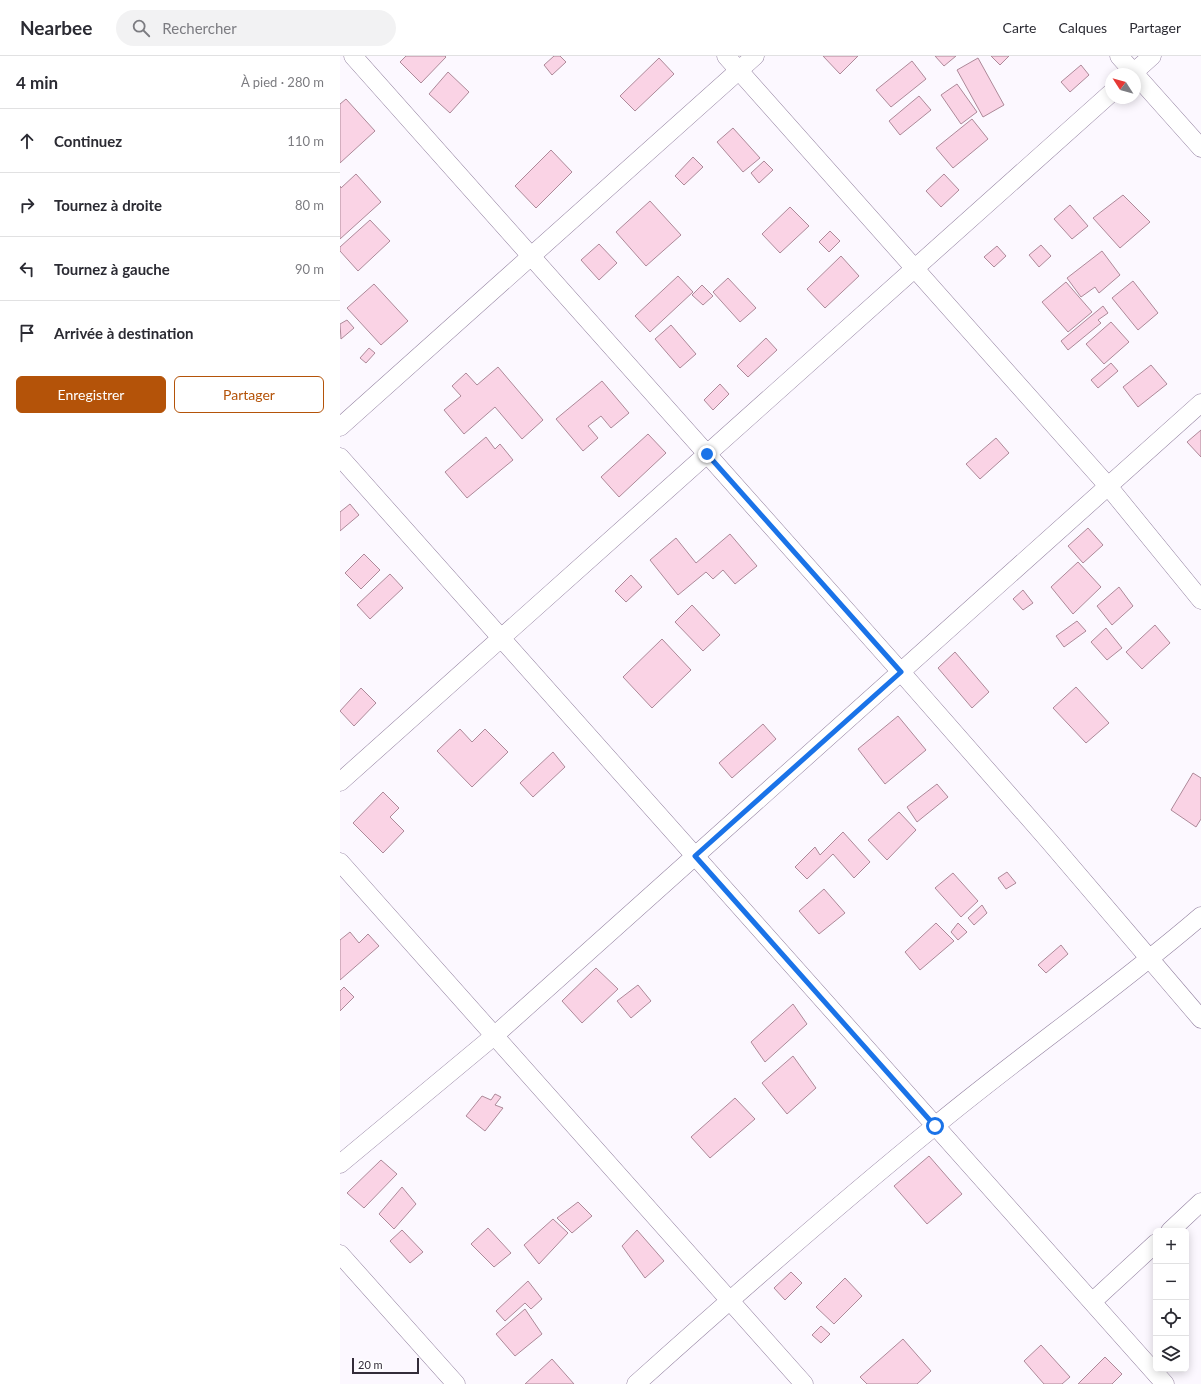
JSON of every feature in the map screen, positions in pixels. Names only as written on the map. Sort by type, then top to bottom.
[{"type":"street","points":[[353,56],[901,672],[1151,959],[1201,1019]]},
{"type":"street","points":[[726,56],[1108,486],[1201,600]]},
{"type":"street","points":[[340,427],[755,56]]},
{"type":"street","points":[[1119,56],[1129,68]]},
{"type":"street","points":[[1140,68],[1152,56]]},
{"type":"street","points":[[1141,82],[1201,148]]},
{"type":"street","points":[[340,782],[1105,98]]},
{"type":"street","points":[[340,1164],[494,1036],[1201,403]]},
{"type":"street","points":[[340,457],[1165,1384]]},
{"type":"street","points":[[340,862],[804,1384]]},
{"type":"street","points":[[636,1384],[730,1300],[935,1126],[1151,959],[1201,916]]},
{"type":"street","points":[[1173,1228],[1201,1202]]},
{"type":"street","points":[[1092,1302],[1153,1247]]},
{"type":"street","points":[[340,1254],[456,1384]]},
{"type":"building","points":[[406,56],[446,57],[421,83],[400,62]]},
{"type":"building","points":[[554,56],[560,56],[566,62],[552,75],[544,65]]},
{"type":"building","points":[[823,56],[858,56],[840,74]]},
{"type":"building","points":[[935,56],[956,56],[944,66]]},
{"type":"building","points":[[991,56],[1009,56],[1000,65]]},
{"type":"building","points":[[659,58],[674,74],[635,111],[620,96]]},
{"type":"building","points":[[978,58],[1004,105],[983,117],[957,70]]},
{"type":"building","points":[[912,61],[926,79],[891,107],[876,90]]},
{"type":"building","points":[[1081,65],[1089,75],[1070,92],[1061,82]]},
{"type":"building","points":[[448,72],[469,92],[450,113],[429,94]]},
{"type":"building","points":[[957,84],[977,112],[961,124],[941,95]]},
{"type":"building","points":[[919,96],[931,110],[900,135],[889,121]]},
{"type":"building","points":[[346,99],[375,131],[340,163],[340,104]]},
{"type":"building","points":[[972,119],[988,139],[953,168],[936,148]]},
{"type":"building","points":[[733,128],[760,158],[743,172],[717,142]]},
{"type":"building","points":[[551,150],[572,172],[536,208],[515,186]]},
{"type":"building","points":[[693,157],[703,167],[684,185],[675,176]]},
{"type":"building","points":[[764,161],[773,170],[759,183],[751,173]]},
{"type":"building","points":[[356,174],[381,202],[340,239],[340,186],[341,188]]},
{"type":"building","points":[[944,174],[959,190],[941,207],[926,191]]},
{"type":"building","points":[[1123,195],[1150,222],[1120,248],[1093,218]]},
{"type":"building","points":[[650,201],[681,235],[646,266],[616,232]]},
{"type":"building","points":[[1070,205],[1088,226],[1072,239],[1054,219]]},
{"type":"building","points":[[790,207],[809,226],[780,253],[762,234]]},
{"type":"building","points":[[370,220],[390,241],[358,271],[340,251],[340,247]]},
{"type":"building","points":[[830,231],[840,241],[829,252],[819,242]]},
{"type":"building","points":[[599,244],[617,263],[599,280],[581,260]]},
{"type":"building","points":[[1041,245],[1051,256],[1039,267],[1029,255]]},
{"type":"building","points":[[997,246],[1006,256],[994,267],[984,257]]},
{"type":"building","points":[[1102,251],[1120,275],[1099,293],[1095,287],[1081,297],[1067,278]]},
{"type":"building","points":[[841,256],[859,276],[825,308],[807,289]]},
{"type":"building","points":[[678,276],[693,292],[650,332],[635,316]]},
{"type":"building","points":[[728,278],[756,308],[740,322],[713,292]]},
{"type":"building","points":[[1133,281],[1158,313],[1138,330],[1112,298]]},
{"type":"building","points":[[1066,282],[1092,312],[1068,332],[1042,302]]},
{"type":"building","points":[[374,284],[408,321],[381,345],[347,308]]},
{"type":"building","points":[[702,285],[713,296],[703,305],[692,295]]},
{"type":"building","points":[[1103,306],[1108,313],[1098,320],[1101,323],[1068,350],[1061,341]]},
{"type":"building","points":[[347,320],[354,328],[341,339],[340,324]]},
{"type":"building","points":[[1111,322],[1129,342],[1104,364],[1086,344]]},
{"type":"building","points":[[671,325],[696,354],[680,368],[655,339]]},
{"type":"building","points":[[766,338],[777,350],[748,377],[737,366]]},
{"type":"building","points":[[369,348],[375,353],[366,363],[360,358]]},
{"type":"building","points":[[1111,363],[1118,371],[1098,388],[1091,380]]},
{"type":"building","points":[[1151,365],[1167,384],[1138,407],[1123,387]]},
{"type":"building","points":[[498,367],[543,420],[522,439],[495,407],[464,434],[444,410],[461,396],[452,386],[466,373],[477,385]]},
{"type":"building","points":[[602,381],[629,413],[611,428],[601,416],[588,426],[598,438],[583,451],[556,419]]},
{"type":"building","points":[[720,384],[729,394],[713,410],[704,400]]},
{"type":"building","points":[[1201,430],[1201,457],[1187,442]]},
{"type":"building","points":[[648,434],[666,453],[619,497],[601,477]]},
{"type":"building","points":[[486,437],[495,449],[500,444],[513,460],[467,498],[445,472]]},
{"type":"building","points":[[996,438],[1009,453],[980,479],[966,464]]},
{"type":"building","points":[[350,504],[359,515],[340,531],[340,512]]},
{"type":"building","points":[[1088,528],[1103,545],[1083,563],[1068,546]]},
{"type":"building","points":[[730,534],[757,566],[735,584],[723,570],[713,579],[706,572],[678,595],[650,560],[676,538],[696,563]]},
{"type":"building","points":[[364,554],[380,570],[361,589],[345,573]]},
{"type":"building","points":[[1078,562],[1101,587],[1073,614],[1051,587]]},
{"type":"building","points":[[390,574],[403,588],[370,619],[357,605]]},
{"type":"building","points":[[631,575],[642,587],[626,602],[615,591]]},
{"type":"building","points":[[1119,587],[1133,606],[1112,625],[1097,606]]},
{"type":"building","points":[[1023,590],[1033,603],[1023,610],[1013,599]]},
{"type":"building","points":[[692,605],[720,635],[703,651],[675,622]]},
{"type":"building","points":[[1077,621],[1086,631],[1064,647],[1056,636]]},
{"type":"building","points":[[1155,625],[1170,643],[1142,669],[1126,652]]},
{"type":"building","points":[[1106,628],[1122,648],[1107,660],[1091,642]]},
{"type":"building","points":[[662,639],[691,670],[652,708],[623,677]]},
{"type":"building","points":[[955,652],[989,692],[972,708],[938,668]]},
{"type":"building","points":[[1076,687],[1109,723],[1086,743],[1053,708]]},
{"type":"building","points":[[361,688],[376,703],[354,726],[340,711]]},
{"type":"building","points":[[898,716],[926,750],[885,784],[858,749]]},
{"type":"building","points":[[763,724],[776,739],[732,778],[719,763]]},
{"type":"building","points":[[460,729],[472,742],[485,729],[508,752],[472,787],[437,751]]},
{"type":"building","points":[[553,752],[565,767],[533,797],[520,783]]},
{"type":"building","points":[[1193,773],[1201,778],[1201,819],[1196,827],[1171,810]]},
{"type":"building","points":[[937,784],[948,797],[917,822],[907,807]]},
{"type":"building","points":[[383,792],[399,808],[390,817],[404,831],[383,853],[353,823]]},
{"type":"building","points":[[899,812],[916,830],[887,860],[868,840]]},
{"type":"building","points":[[843,832],[870,862],[854,878],[833,854],[807,879],[795,867],[815,847],[820,855]]},
{"type":"building","points":[[1007,872],[1016,883],[1006,889],[998,878]]},
{"type":"building","points":[[953,873],[978,901],[961,917],[935,888]]},
{"type":"building","points":[[824,889],[845,913],[819,934],[799,911]]},
{"type":"building","points":[[982,905],[987,913],[974,925],[968,918]]},
{"type":"building","points":[[936,923],[954,941],[920,970],[905,952]]},
{"type":"building","points":[[958,923],[967,932],[958,940],[951,932]]},
{"type":"building","points":[[350,932],[359,943],[368,934],[379,946],[340,980],[340,940]]},
{"type":"building","points":[[1061,945],[1068,954],[1046,973],[1038,965]]},
{"type":"building","points":[[596,968],[618,989],[582,1023],[562,1001]]},
{"type":"building","points":[[638,985],[651,1001],[631,1018],[617,1001]]},
{"type":"building","points":[[344,987],[354,997],[340,1011],[340,991]]},
{"type":"building","points":[[793,1004],[807,1024],[765,1062],[751,1042]]},
{"type":"building","points":[[793,1056],[816,1088],[787,1114],[762,1083]]},
{"type":"building","points":[[495,1094],[501,1097],[495,1105],[503,1108],[485,1131],[466,1116],[482,1096],[491,1100]]},
{"type":"building","points":[[735,1098],[755,1119],[710,1158],[691,1137]]},
{"type":"building","points":[[929,1156],[962,1194],[927,1224],[894,1186]]},
{"type":"building","points":[[381,1160],[397,1174],[364,1208],[347,1193]]},
{"type":"building","points":[[402,1187],[416,1204],[394,1229],[379,1214]]},
{"type":"building","points":[[578,1202],[592,1216],[572,1233],[557,1218]]},
{"type":"building","points":[[553,1219],[568,1233],[539,1264],[524,1245]]},
{"type":"building","points":[[488,1228],[511,1253],[494,1267],[471,1244]]},
{"type":"building","points":[[402,1230],[423,1252],[410,1263],[390,1241]]},
{"type":"building","points":[[637,1230],[664,1261],[645,1278],[622,1246]]},
{"type":"building","points":[[791,1272],[802,1283],[785,1300],[774,1288]]},
{"type":"building","points":[[845,1278],[862,1296],[834,1324],[816,1307]]},
{"type":"building","points":[[528,1281],[542,1299],[531,1309],[525,1303],[505,1321],[496,1311]]},
{"type":"building","points":[[525,1309],[542,1334],[515,1356],[496,1334]]},
{"type":"building","points":[[821,1326],[830,1334],[821,1343],[812,1335]]},
{"type":"building","points":[[903,1339],[931,1371],[917,1384],[867,1384],[860,1377]]},
{"type":"building","points":[[1041,1345],[1070,1377],[1062,1384],[1044,1384],[1024,1361]]},
{"type":"building","points":[[1105,1357],[1122,1374],[1112,1384],[1078,1384]]},
{"type":"building","points":[[552,1359],[574,1384],[525,1384]]},
{"type":"route","points":[[707,454],[901,672],[695,856],[935,1126]]}]
